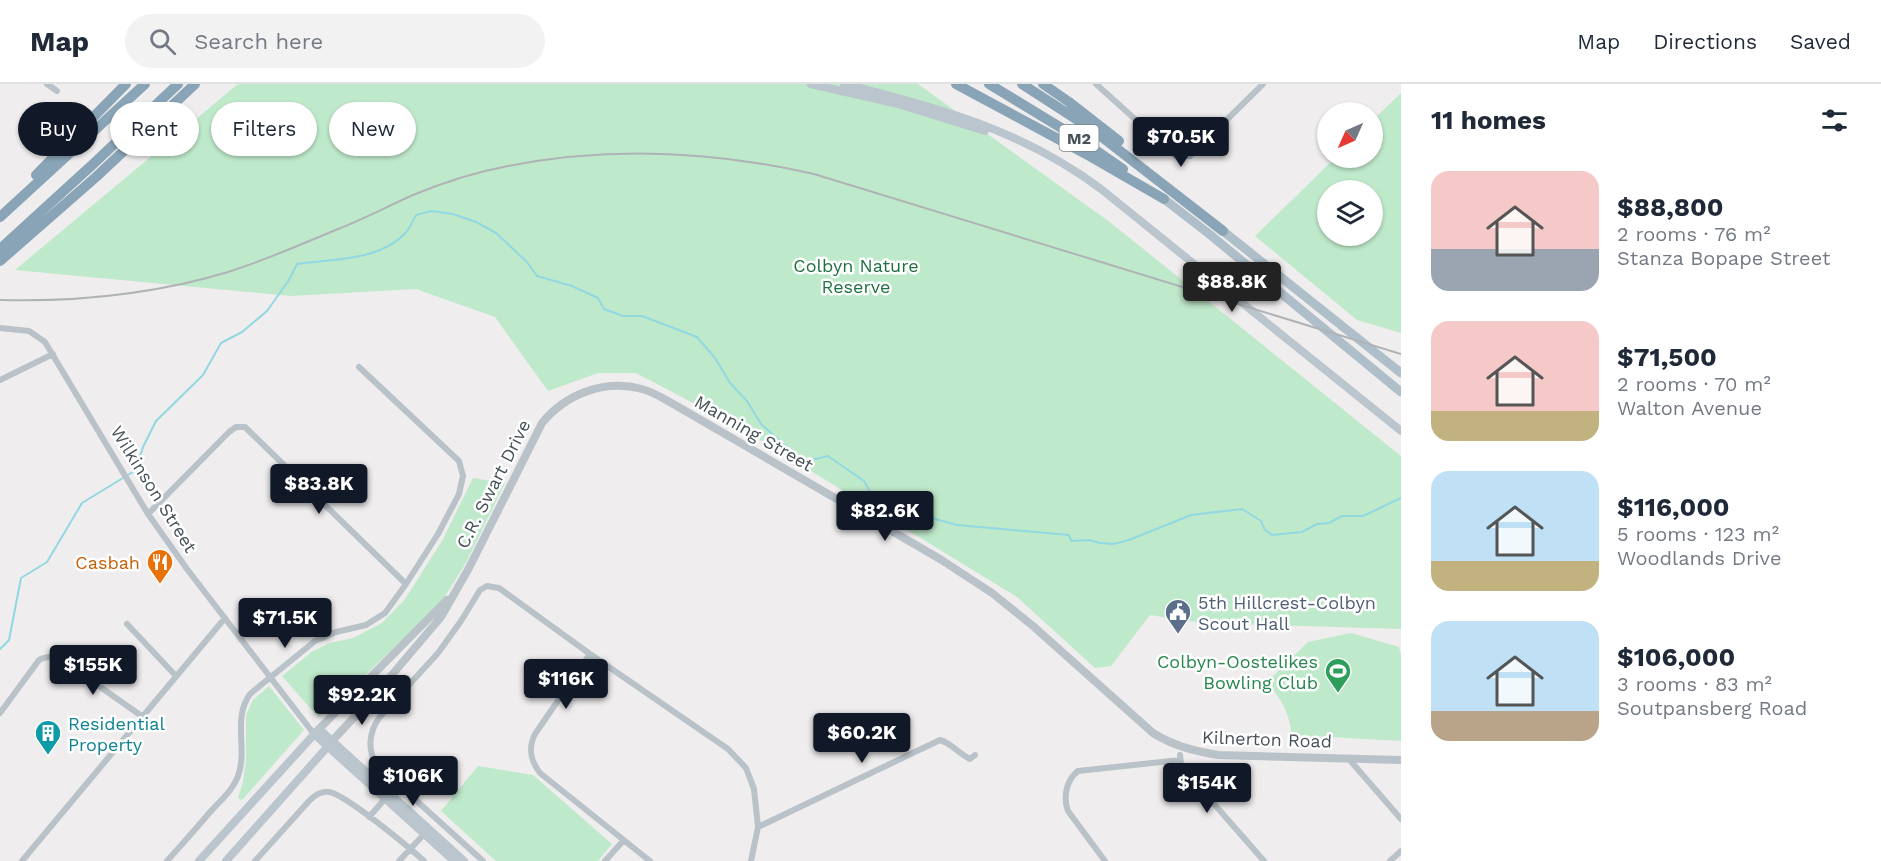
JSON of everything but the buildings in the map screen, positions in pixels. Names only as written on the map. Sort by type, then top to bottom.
[{"type":"highway","points":[[0,212],[80,128],[126,84]]},
{"type":"highway","points":[[0,217],[145,84]]},
{"type":"highway","points":[[0,249],[178,84]]},
{"type":"highway","points":[[0,261],[96,177],[196,84]]},
{"type":"highway","points":[[956,84],[1164,199]]},
{"type":"highway","name":"M2","points":[[989,84],[1081,140],[1164,199]]},
{"type":"highway","name":"M2","points":[[1022,84],[1093,130],[1223,231]]},
{"type":"highway","points":[[1043,84],[1136,154],[1223,231]]},
{"type":"main road","points":[[811,84],[898,104],[989,132],[1101,189]]},
{"type":"main road","points":[[843,84],[918,103],[990,127],[1072,168],[1401,431]]},
{"type":"main road","name":"M2","points":[[1164,199],[1401,392]]},
{"type":"main road","name":"M2","points":[[1223,231],[1399,371]]},
{"type":"main road","points":[[316,732],[426,832],[454,861]]},
{"type":"main road","name":"C.R. Swart Drive","points":[[199,861],[316,732]]},
{"type":"main road","points":[[330,744],[385,799],[464,861]]},
{"type":"main road","name":"C.R. Swart Drive","points":[[226,861],[330,744]]},
{"type":"street","points":[[47,84],[57,91]]},
{"type":"street","points":[[1096,84],[1176,156],[1190,156],[1263,84]]},
{"type":"street","name":"Wilkinson Street","points":[[0,328],[26,330],[43,339],[147,514],[308,728],[316,732]]},
{"type":"street","points":[[0,380],[53,354]]},
{"type":"street","points":[[167,861],[234,784],[240,768],[241,716],[243,707],[252,692],[315,641],[330,634],[361,627],[375,621],[385,613],[438,534],[459,494],[463,476],[459,461],[359,368]]},
{"type":"street","name":"Manning Street","points":[[568,400],[592,389],[625,386],[649,392],[675,405],[939,559],[984,588],[1033,626],[1137,720],[1170,743]]},
{"type":"street","name":"C.R. Swart Drive","points":[[330,744],[441,617],[477,553],[533,437],[550,413],[568,400]]},
{"type":"street","points":[[147,514],[229,432],[239,427],[248,428],[406,584]]},
{"type":"street","points":[[483,861],[376,765],[371,755],[371,742],[376,723],[438,653],[478,593],[487,586],[499,588],[590,654],[729,749],[746,768],[752,783],[758,826],[751,861]]},
{"type":"street","name":"C.R. Swart Drive","points":[[316,732],[456,590]]},
{"type":"street","points":[[22,861],[225,618]]},
{"type":"street","points":[[127,624],[176,676]]},
{"type":"street","points":[[89,678],[105,648],[134,667]]},
{"type":"street","points":[[590,654],[536,734],[531,746],[531,755],[540,772],[650,861]]},
{"type":"street","points":[[0,713],[39,660],[55,657],[89,678],[143,717]]},
{"type":"street","points":[[758,826],[940,740],[945,741],[969,759],[975,755]]},
{"type":"street","name":"Kilnerton Road","points":[[1170,743],[1193,751],[1218,755],[1401,760]]},
{"type":"street","points":[[1105,861],[1068,811],[1065,802],[1070,778],[1078,771],[1180,758],[1191,778],[1264,861]]},
{"type":"street","points":[[1348,758],[1401,819]]},
{"type":"street","points":[[255,861],[309,801],[316,795],[326,792],[338,795],[424,861]]},
{"type":"street","points":[[369,818],[385,799]]},
{"type":"street","points":[[399,861],[426,832]]},
{"type":"street","points":[[605,861],[623,841]]},
{"type":"street","points":[[1390,861],[1401,852]]},
{"type":"green space","name":"Colbyn Nature Reserve","points":[[238,84],[918,84],[1111,223],[1401,456],[1401,629],[1202,623],[1150,615],[1111,666],[1095,668],[1017,597],[739,427],[636,373],[598,373],[548,391],[495,317],[416,289],[291,296],[15,270],[152,156],[199,156],[199,117],[211,107],[211,156],[317,156],[317,102],[216,102]]},
{"type":"green space","points":[[1401,93],[1401,333],[1357,320],[1255,236],[1325,168],[1383,168],[1383,110]]},
{"type":"green space","points":[[473,478],[505,483],[467,561],[441,603],[318,717],[282,676],[313,651],[330,643],[353,638],[382,623],[405,599],[442,541]]},
{"type":"green space","name":"Colbyn-Oostelikes Bowling Club","points":[[1351,633],[1399,647],[1401,655],[1401,741],[1292,735],[1284,707],[1267,682],[1308,642]]},
{"type":"green space","points":[[269,686],[304,730],[242,800],[238,798],[246,761],[246,715],[253,700]]},
{"type":"green space","points":[[478,766],[533,775],[612,844],[598,861],[496,861],[441,811]]},
{"type":"waterway","points":[[0,649],[9,640],[21,578],[47,562],[82,503],[136,470],[143,447],[156,421],[203,375],[221,343],[242,332],[267,311],[289,280],[297,264],[356,257],[384,248],[397,241],[407,231],[416,215],[431,211],[453,214],[476,222],[496,233],[527,262],[537,276],[572,286],[598,298],[604,309],[623,316],[642,316],[697,337],[715,358],[730,383],[747,401],[761,424],[800,459],[828,456],[864,481],[871,493],[894,500],[917,514],[957,525],[1069,535],[1071,541],[1089,540],[1113,544],[1129,540],[1191,515],[1242,509],[1261,521],[1265,530],[1272,535],[1302,532],[1317,524],[1329,523],[1342,516],[1363,516],[1401,498]]},
{"type":"railway","points":[[0,300],[86,298],[144,291],[200,280],[284,252],[413,195],[472,175],[546,160],[623,154],[661,154],[738,160],[814,174],[1401,354]]},
{"type":"place","name":"Casbah","points":[[160,585]]},
{"type":"place","name":"5th Hillcrest-Colbyn Scout Hall","points":[[1178,635]]},
{"type":"place","name":"Colbyn-Oostelikes Bowling Club","points":[[1338,694]]},
{"type":"place","name":"Residential Property","points":[[48,756]]}]
